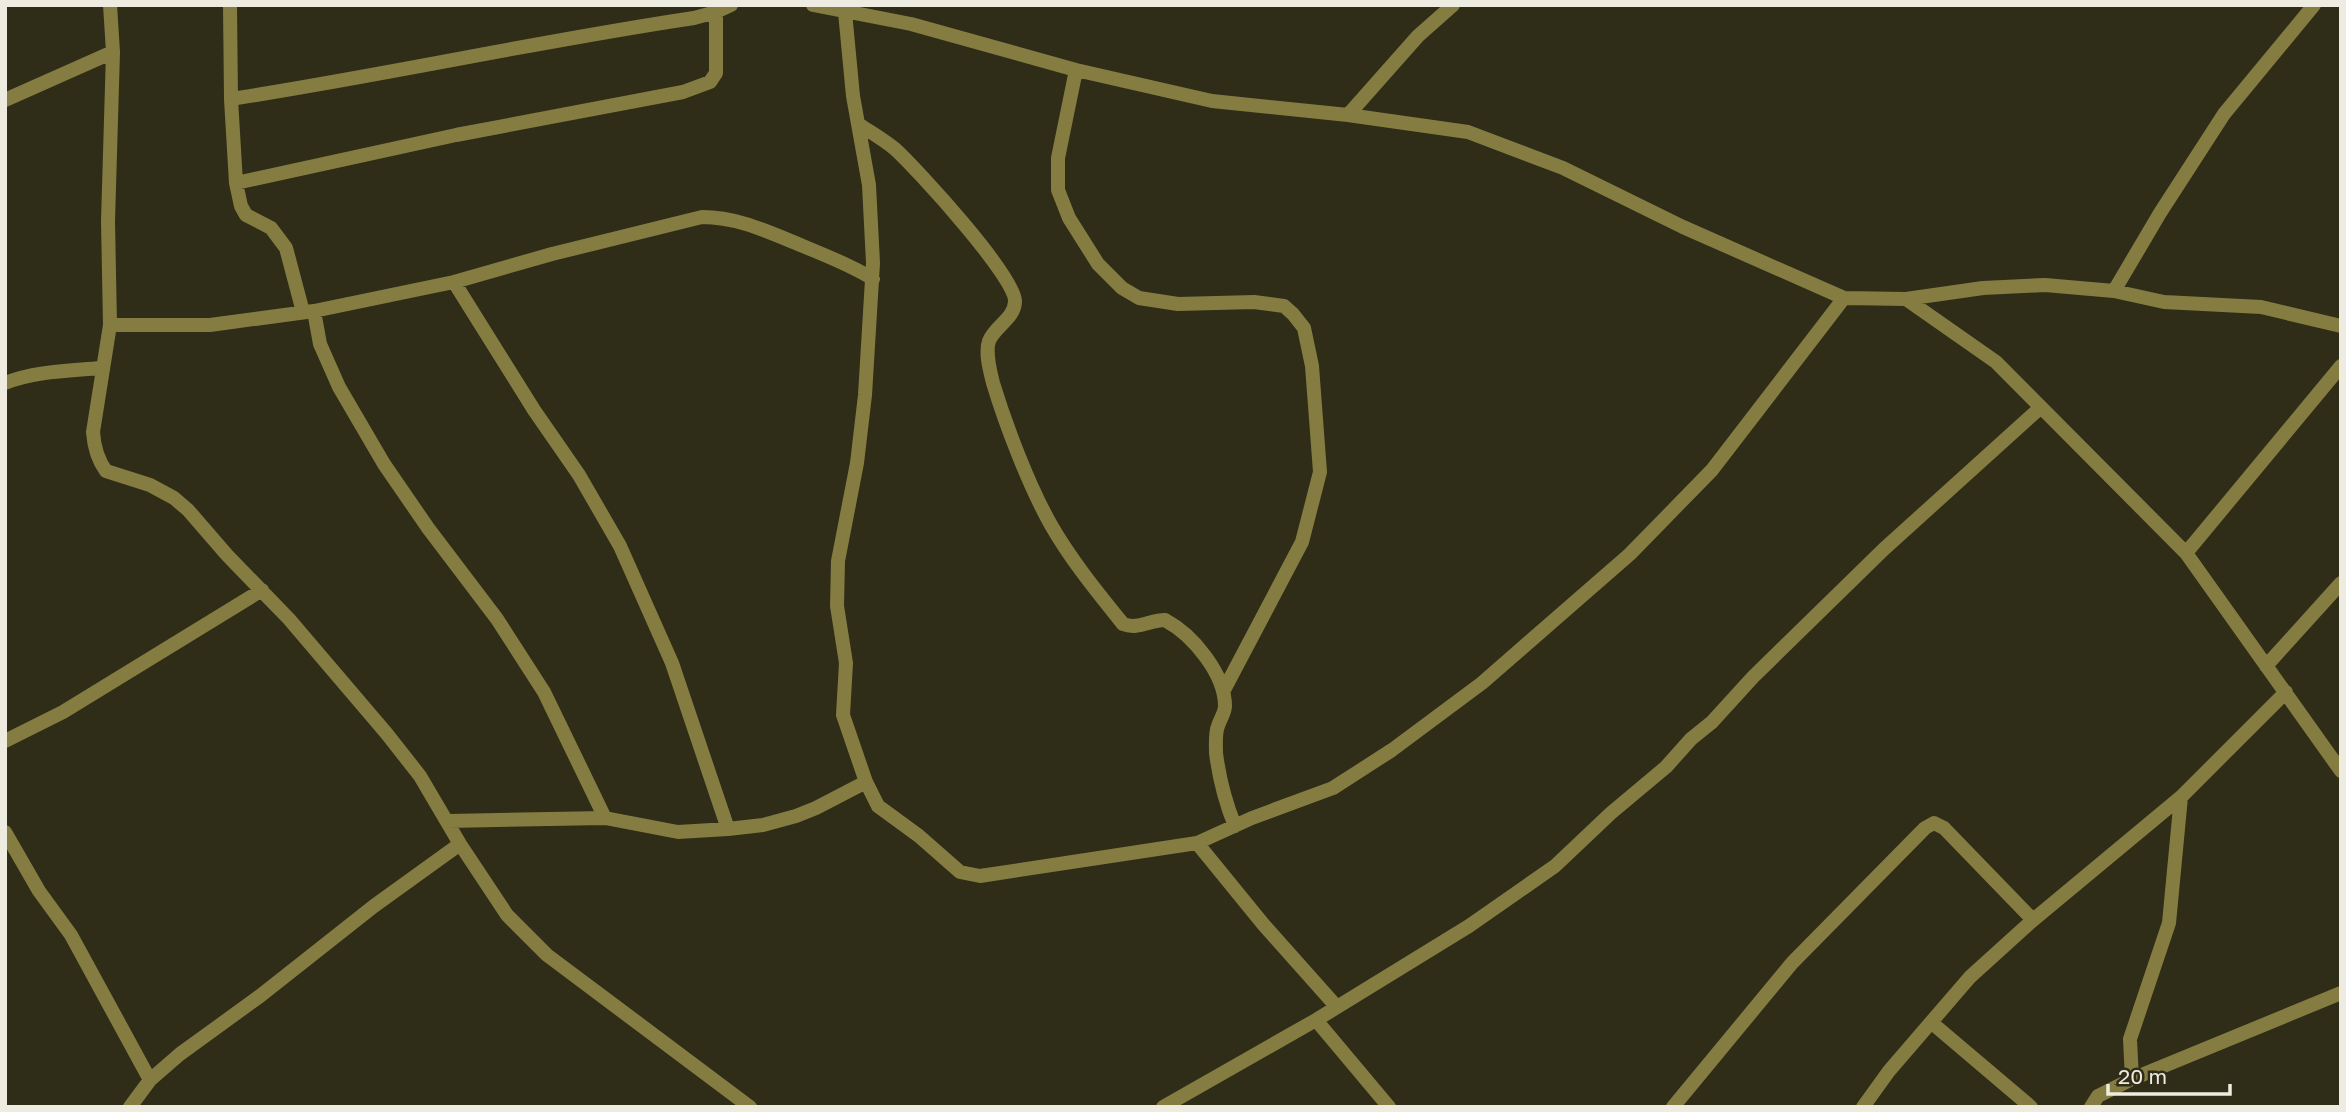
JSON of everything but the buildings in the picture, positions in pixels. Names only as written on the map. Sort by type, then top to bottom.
[{"type":"street","points":[[110,5],[113,52],[108,220],[110,325],[101,368],[93,432],[93,444],[101,465],[106,471],[150,485],[174,498],[311,643],[419,776],[507,915],[548,955],[750,1107]]},
{"type":"street","points":[[230,5],[231,99],[236,183],[243,212],[271,228],[286,248],[320,344],[340,387],[384,464],[497,620],[544,692],[605,818]]},
{"type":"street","points":[[231,99],[366,77],[535,43],[716,12],[731,5]]},
{"type":"street","points":[[1348,115],[1418,36],[1453,5]]},
{"type":"street","points":[[2114,291],[2160,213],[2224,114],[2314,5]]},
{"type":"street","points":[[821,6],[911,24],[1076,70],[1212,101],[1348,115],[1468,132],[1563,168],[1684,227],[1844,298],[1906,299],[1983,288],[2045,285],[2114,291],[2164,302],[2261,307],[2341,326]]},
{"type":"street","points":[[236,183],[456,135],[682,92],[704,85],[710,82],[716,73],[716,12]]},
{"type":"street","points":[[845,12],[849,65],[869,185],[873,279],[857,463],[838,561],[837,606],[846,663],[843,715],[866,782],[878,806],[919,836],[951,866],[971,876],[1197,843],[1334,788],[1392,750],[1482,683],[1630,554],[1712,470],[1844,298]]},
{"type":"street","points":[[5,100],[113,52]]},
{"type":"street","points":[[1076,70],[1058,158],[1058,190],[1069,218],[1098,264],[1122,288],[1139,298],[1178,304],[1254,303],[1284,306],[1304,328],[1312,366],[1320,472],[1302,542],[1223,690]]},
{"type":"street","points":[[860,125],[895,149],[915,170],[965,224],[1012,288],[1016,298],[1015,305],[1007,321],[989,342],[989,364],[1004,415],[1051,526],[1123,624],[1135,627],[1160,620],[1169,622],[1192,642],[1212,668],[1223,690],[1225,710],[1217,728],[1216,752],[1235,826]]},
{"type":"street","points":[[110,325],[210,325],[308,311],[454,282],[552,254],[702,217],[719,217],[770,232],[849,264],[873,279]]},
{"type":"street","points":[[454,282],[534,410],[579,475],[620,546],[672,663],[728,829]]},
{"type":"street","points":[[1906,299],[1996,362],[2186,553],[2341,771]]},
{"type":"street","points":[[2186,553],[2341,366]]},
{"type":"street","points":[[5,383],[48,372],[101,368]]},
{"type":"street","points":[[1163,1107],[1316,1020],[1469,926],[1555,866],[1611,813],[1666,767],[1753,677],[1884,549],[2041,407]]},
{"type":"street","points":[[2266,666],[2341,583]]},
{"type":"street","points":[[5,741],[62,712],[262,590]]},
{"type":"street","points":[[1863,1107],[1889,1071],[1969,977],[2181,797],[2286,692]]},
{"type":"street","points":[[448,821],[605,818],[678,832],[728,829],[763,825],[796,816],[866,782]]},
{"type":"street","points":[[2132,1079],[2130,1039],[2169,923],[2181,797]]},
{"type":"street","points":[[1673,1107],[1792,963],[1925,828],[1934,823],[1944,828],[2033,920]]},
{"type":"street","points":[[5,832],[39,891],[71,935],[150,1080]]},
{"type":"street","points":[[1197,843],[1263,925],[1336,1006]]},
{"type":"street","points":[[130,1107],[150,1080],[180,1054],[460,844]]},
{"type":"street","points":[[2091,1107],[2098,1097],[2132,1079],[2341,993]]},
{"type":"street","points":[[1316,1020],[1389,1107]]},
{"type":"street","points":[[1932,1023],[2031,1107]]}]
